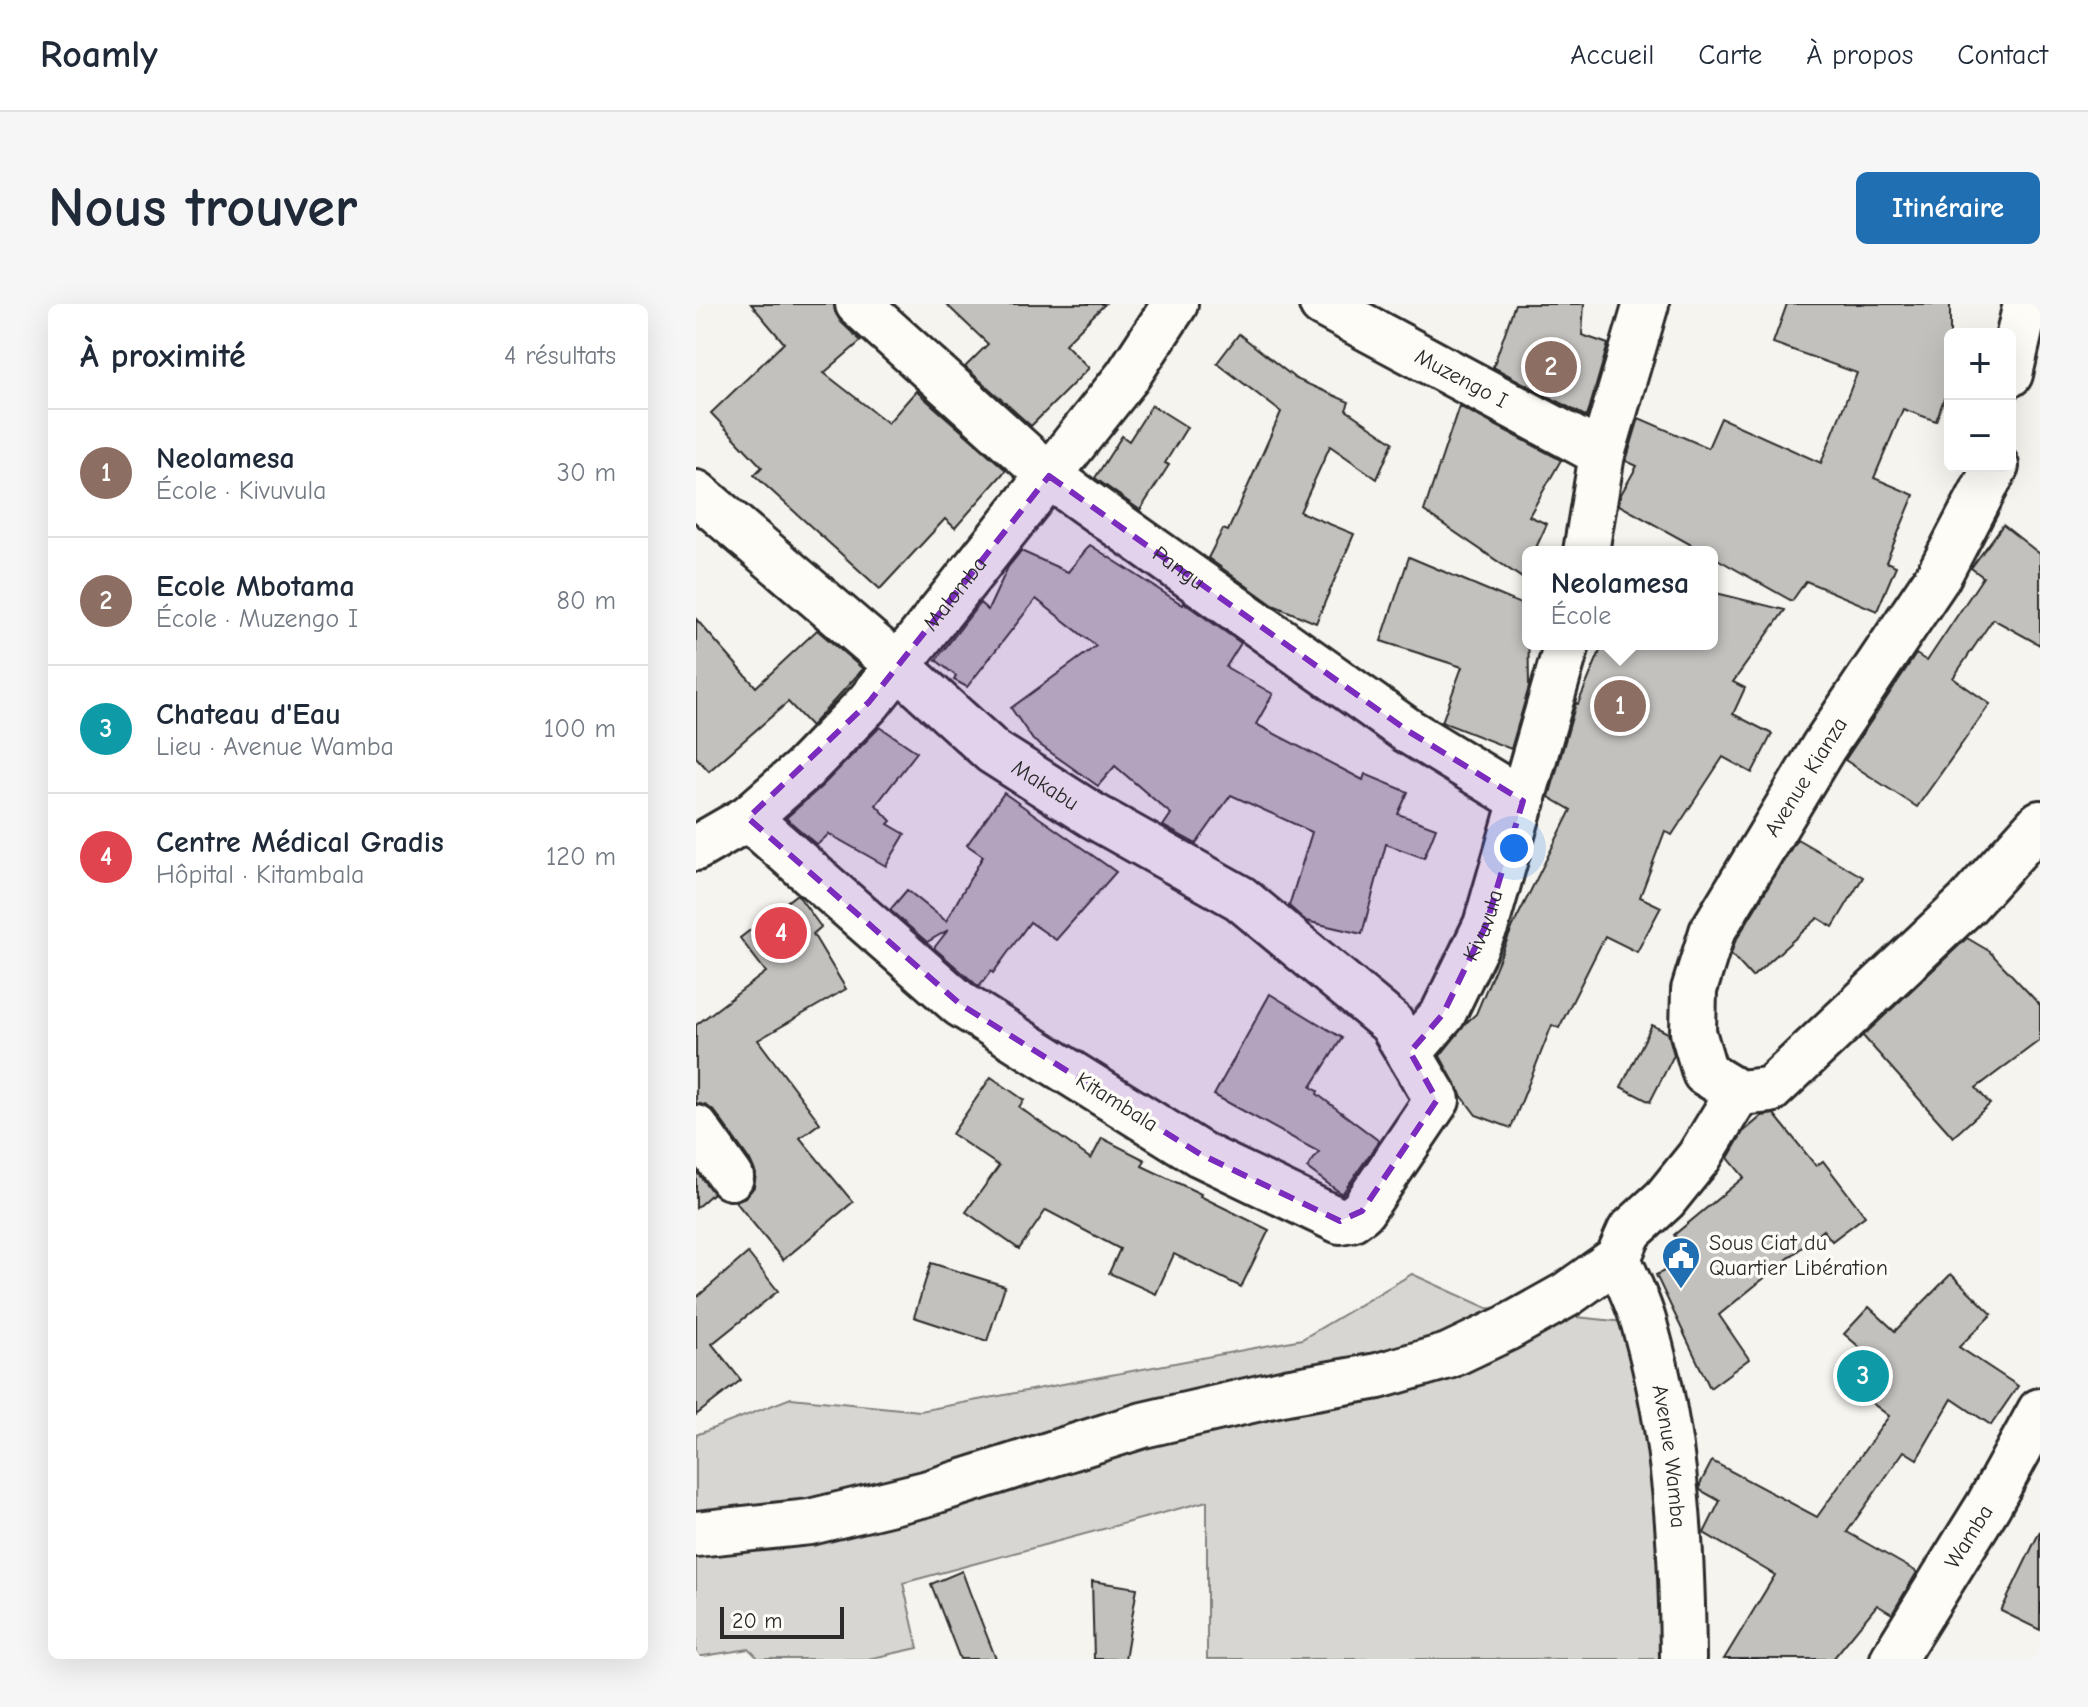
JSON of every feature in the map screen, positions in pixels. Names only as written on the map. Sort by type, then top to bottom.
[{"type":"street","name":"Pangu","points":[[858,304],[1049,476],[1408,731],[1523,801]]},
{"type":"street","name":"Malomba","points":[[696,848],[748,818],[804,769],[869,702],[1127,377],[1175,304]]},
{"type":"street","name":"Muzengo I","points":[[1322,304],[1602,454]]},
{"type":"street","points":[[1587,546],[1602,454],[1646,304]]},
{"type":"street","points":[[2016,348],[2026,304]]},
{"type":"street","name":"Avenue Kianza","points":[[1738,1093],[1705,1073],[1693,1032],[1694,990],[1712,932],[1824,746],[1939,575],[1993,472]]},
{"type":"street","name":"Makabu","points":[[696,493],[993,752],[1092,815],[1240,898],[1391,1023],[1410,1052]]},
{"type":"street","name":"Kivuvula","points":[[1410,1052],[1443,1014],[1486,925],[1565,650]]},
{"type":"street","name":"Kitambala","points":[[748,818],[960,1004],[1200,1154],[1340,1221],[1351,1219],[1362,1211],[1437,1100],[1410,1052]]},
{"type":"street","points":[[696,1534],[810,1522],[925,1494],[1143,1425],[1286,1392],[1378,1376],[1448,1356],[1507,1328],[1566,1295],[1618,1258],[1630,1231],[1665,1199],[1699,1157],[1738,1093],[1770,1090],[1967,904],[2040,823]]},
{"type":"street","points":[[696,1128],[731,1177]]},
{"type":"street","name":"Avenue Wamba","points":[[1618,1258],[1644,1324],[1674,1469],[1682,1559],[1683,1659]]},
{"type":"street","name":"Wamba","points":[[1893,1659],[1988,1506],[2040,1411]]},
{"type":"highlighted area","points":[[1049,476],[1408,731],[1523,801],[1486,925],[1443,1014],[1410,1052],[1437,1100],[1362,1211],[1340,1221],[1200,1154],[960,1004],[748,818],[869,702]]},
{"type":"shaded area","points":[[1412,1274],[1487,1308],[1644,1324],[1683,1659],[1207,1659],[1207,1501],[903,1583],[918,1648],[868,1659],[759,1659],[749,1649],[696,1657],[696,1435],[791,1398],[920,1411],[1302,1339]]},
{"type":"building","points":[[751,304],[834,304],[841,322],[861,341],[824,373],[888,423],[916,391],[1006,470],[955,528],[945,519],[880,589],[754,475],[762,467],[711,413],[784,343]]},
{"type":"building","points":[[946,304],[1105,304],[1065,344],[1089,368],[1031,426],[965,367],[988,344]]},
{"type":"building","points":[[1515,304],[1584,304],[1582,335],[1608,344],[1587,417],[1493,367]]},
{"type":"building","points":[[1787,304],[1950,304],[1950,328],[1944,328],[1944,399],[1936,421],[1903,409],[1874,478],[1914,495],[1886,562],[1896,566],[1877,611],[1806,581],[1792,601],[1718,559],[1718,546],[1693,546],[1619,505],[1620,496],[1637,466],[1626,461],[1639,418],[1708,448],[1721,418],[1821,463],[1857,373],[1773,343]]},
{"type":"building","points":[[1239,334],[1296,379],[1349,402],[1346,410],[1393,442],[1377,479],[1330,446],[1300,512],[1354,534],[1316,623],[1273,605],[1208,558],[1223,529],[1228,531],[1281,412],[1217,363]]},
{"type":"building","points":[[1152,405],[1187,427],[1165,463],[1169,465],[1140,510],[1095,478],[1122,436],[1129,441]]},
{"type":"building","points":[[1459,406],[1561,460],[1529,516],[1547,524],[1537,546],[1522,546],[1522,578],[1424,511]]},
{"type":"building","points":[[2003,525],[2040,554],[2040,645],[1993,619],[1953,678],[1990,704],[1917,807],[1845,760],[1916,654],[1927,661],[1983,577],[1971,568]]},
{"type":"building","points":[[1090,545],[1184,603],[1241,643],[1226,667],[1273,694],[1256,724],[1363,780],[1365,774],[1408,792],[1398,814],[1436,828],[1424,858],[1386,844],[1362,934],[1306,921],[1289,906],[1312,832],[1231,795],[1196,844],[1163,826],[1171,814],[1115,766],[1098,786],[1033,740],[1011,708],[1096,646],[1036,599],[967,687],[954,680],[956,676],[936,660],[980,603],[988,610],[1008,567],[1021,551],[1068,572]]},
{"type":"building","points":[[1409,557],[1522,604],[1522,650],[1529,650],[1529,687],[1511,749],[1442,722],[1462,667],[1381,641]]},
{"type":"building","points":[[1718,593],[1785,610],[1733,682],[1745,688],[1733,714],[1772,734],[1752,773],[1723,757],[1672,835],[1665,831],[1640,897],[1661,907],[1637,952],[1605,936],[1559,1028],[1552,1025],[1511,1128],[1476,1115],[1440,1056],[1476,1014],[1513,926],[1571,810],[1549,797],[1578,704],[1600,650],[1718,650]]},
{"type":"building","points":[[696,619],[756,687],[817,630],[863,669],[811,726],[788,702],[709,771],[696,757]]},
{"type":"building","points":[[880,727],[917,752],[876,805],[891,821],[888,824],[905,834],[886,866],[829,834],[817,845],[786,818]]},
{"type":"building","points":[[1004,793],[1116,872],[1056,940],[1030,922],[979,987],[934,948],[948,930],[927,942],[890,910],[907,890],[946,921],[983,856],[967,845]]},
{"type":"building","points":[[1797,839],[1863,877],[1833,927],[1818,918],[1752,977],[1731,954],[1735,942]]},
{"type":"building","points":[[797,894],[821,927],[813,934],[846,989],[758,1040],[820,1123],[800,1138],[853,1202],[783,1260],[735,1201],[746,1197],[754,1187],[756,1174],[751,1162],[716,1113],[696,1103],[696,1025],[766,972],[740,938]]},
{"type":"building","points":[[1967,938],[1989,951],[2040,1005],[2040,1040],[1976,1088],[1990,1104],[1953,1137],[1863,1036]]},
{"type":"building","points":[[1270,994],[1342,1038],[1311,1087],[1379,1141],[1342,1194],[1307,1168],[1319,1152],[1214,1095]]},
{"type":"building","points":[[1652,1025],[1668,1033],[1674,1055],[1650,1102],[1621,1087]]},
{"type":"building","points":[[991,1077],[1024,1100],[1019,1107],[1091,1159],[1102,1138],[1145,1160],[1142,1166],[1269,1230],[1241,1287],[1174,1254],[1156,1294],[1109,1273],[1120,1249],[1046,1210],[1019,1249],[966,1212],[999,1166],[952,1134]]},
{"type":"building","points":[[1774,1114],[1816,1166],[1823,1161],[1865,1216],[1832,1241],[1823,1230],[1719,1315],[1749,1359],[1710,1388],[1656,1275],[1692,1257],[1674,1235],[1744,1177],[1728,1158],[1743,1132],[1762,1116]]},
{"type":"building","points":[[696,1171],[713,1193],[696,1208]]},
{"type":"building","points":[[748,1253],[778,1291],[712,1344],[741,1380],[696,1415],[696,1298]]},
{"type":"building","points":[[931,1263],[1005,1286],[987,1341],[914,1317]]},
{"type":"building","points":[[1951,1274],[1992,1314],[1959,1347],[2018,1386],[1991,1425],[1952,1399],[1917,1459],[1904,1451],[1847,1532],[1917,1572],[1892,1614],[1877,1605],[1833,1659],[1724,1659],[1775,1575],[1704,1533],[1720,1501],[1700,1490],[1712,1461],[1817,1517],[1889,1416],[1842,1380],[1864,1351],[1844,1334],[1869,1307],[1895,1331]]},
{"type":"building","points":[[2040,1531],[2040,1630],[2001,1611]]},
{"type":"building","points":[[962,1571],[996,1659],[960,1659],[931,1584]]},
{"type":"building","points":[[1092,1581],[1137,1588],[1125,1659],[1094,1659]]},
{"type":"place","name":"Ecole Mbotama","points":[[1551,367]]},
{"type":"place","name":"Neolamesa","points":[[1620,706]]},
{"type":"place","name":"Centre Médical Gradis","points":[[781,933]]},
{"type":"place","name":"Sous Ciat du Quartier Libération","points":[[1681,1290]]},
{"type":"place","name":"Chateau d'Eau","points":[[1863,1376]]}]
